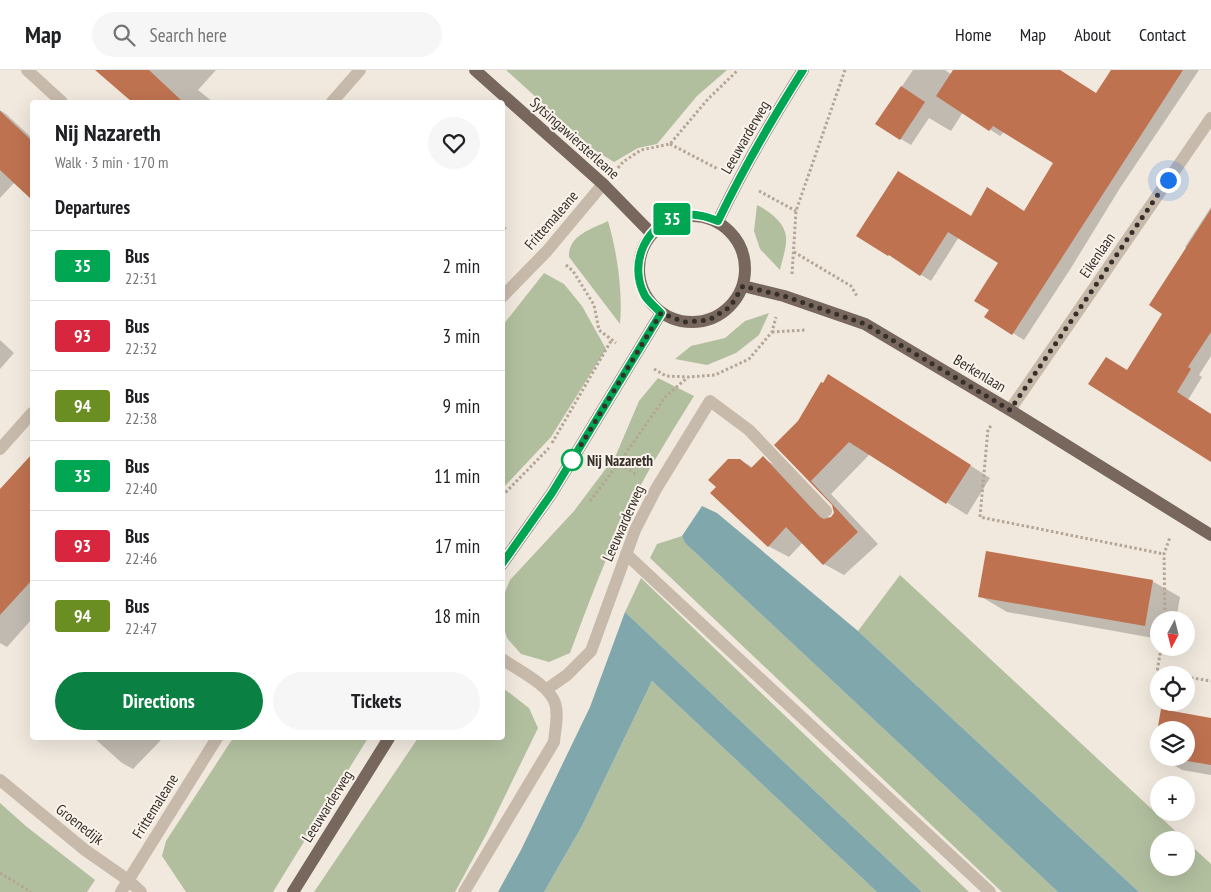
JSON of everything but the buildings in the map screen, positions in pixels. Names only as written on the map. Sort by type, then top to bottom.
[{"type":"main road","name":"Sytsingawiersterleane","points":[[475,70],[603,184],[651,233]]},
{"type":"main road","name":"Leeuwarderweg","points":[[718,221],[768,125],[803,70]]},
{"type":"main road","points":[[685,215],[704,216],[718,221],[738,241],[746,263],[743,286],[730,307],[709,320],[684,322],[661,313],[646,297],[638,276],[640,253],[651,233],[666,221],[685,215]]},
{"type":"main road","name":"Berkenlaan","points":[[743,286],[784,296],[865,324],[1010,410],[1211,535]]},
{"type":"main road","points":[[505,560],[552,493],[661,313]]},
{"type":"main road","name":"Leeuwarderweg","points":[[293,892],[388,740]]},
{"type":"street","points":[[27,70],[60,100]]},
{"type":"street","points":[[334,100],[360,70]]},
{"type":"street","name":"Eikenlaan","points":[[1010,410],[1211,118]]},
{"type":"street","name":"Frittemaleane","points":[[505,294],[547,251],[603,184]]},
{"type":"street","name":"Leeuwarderweg","points":[[548,689],[591,651],[635,530],[656,489],[710,401],[748,430],[826,511]]},
{"type":"street","points":[[0,449],[30,415]]},
{"type":"street","points":[[626,554],[990,892]]},
{"type":"street","points":[[464,892],[554,742],[557,722],[556,704],[548,689],[505,661]]},
{"type":"street","name":"Frittemaleane","points":[[121,892],[216,740]]},
{"type":"street","name":"Groenedijk","points":[[0,780],[85,850],[128,880],[141,892]]},
{"type":"path","points":[[603,184],[623,162],[641,150],[670,144],[708,99],[738,70]]},
{"type":"path","points":[[715,375],[749,359],[772,332],[792,274],[796,211],[845,70]]},
{"type":"path","points":[[794,252],[851,286],[860,302],[865,324]]},
{"type":"path","points":[[505,493],[548,450],[612,341]]},
{"type":"path","points":[[590,502],[666,396],[688,377]]},
{"type":"path","points":[[1010,410],[988,429],[980,517],[1164,554]]},
{"type":"path","points":[[619,463],[656,489]]},
{"type":"path","points":[[1165,611],[1164,554],[1178,514]]},
{"type":"path","points":[[1195,678],[1211,681]]},
{"type":"path","points":[[0,873],[31,892]]},
{"type":"green space","points":[[506,70],[727,70],[697,96],[657,144],[638,148],[614,162],[593,149]]},
{"type":"green space","points":[[757,205],[776,218],[785,232],[786,245],[780,270],[760,249],[754,231]]},
{"type":"green space","points":[[608,221],[618,272],[621,299],[620,324],[569,257],[572,243],[577,238],[588,230]]},
{"type":"green space","points":[[544,273],[564,284],[582,306],[606,349],[551,437],[505,486],[505,322]]},
{"type":"green space","points":[[769,313],[759,335],[736,353],[707,365],[675,359],[691,346],[725,338],[745,321]]},
{"type":"green space","points":[[658,378],[694,396],[648,472],[625,516],[600,574],[570,653],[549,662],[521,654],[507,638],[505,632],[505,592],[510,580],[574,511],[616,455],[639,401]]},
{"type":"green space","points":[[682,536],[685,543],[1058,892],[1002,892],[650,558],[657,544]]},
{"type":"green space","points":[[900,575],[1150,807],[1150,821],[1165,821],[1175,831],[1150,831],[1150,876],[1195,876],[1195,849],[1211,864],[1211,892],[1139,892],[858,631]]},
{"type":"green space","points":[[641,578],[969,892],[922,892],[625,612]]},
{"type":"green space","points":[[652,681],[877,892],[544,892],[582,826]]},
{"type":"green space","points":[[505,690],[529,708],[538,728],[487,833],[455,892],[314,892],[417,740],[505,740]]},
{"type":"green space","points":[[232,740],[367,740],[273,892],[186,892],[162,856],[166,841]]},
{"type":"green space","points":[[0,803],[27,827],[95,880],[87,892],[0,892]]},
{"type":"water","points":[[702,506],[717,513],[858,631],[1139,892],[1058,892],[685,543],[682,536]]},
{"type":"water","points":[[625,612],[922,892],[877,892],[652,681],[582,826],[544,892],[498,892],[521,850],[590,707]]},
{"type":"bus line","name":"35","points":[[505,560],[552,493],[661,313],[646,297],[638,276],[640,253],[651,233],[666,221],[685,215],[704,216],[718,221],[768,125],[803,70]]},
{"type":"place","name":"Nij Nazareth","points":[[572,460]]},
{"type":"route","points":[[572,460],[661,313],[684,322],[709,320],[730,307],[743,286],[784,296],[865,324],[1010,410],[1168,180]]}]
